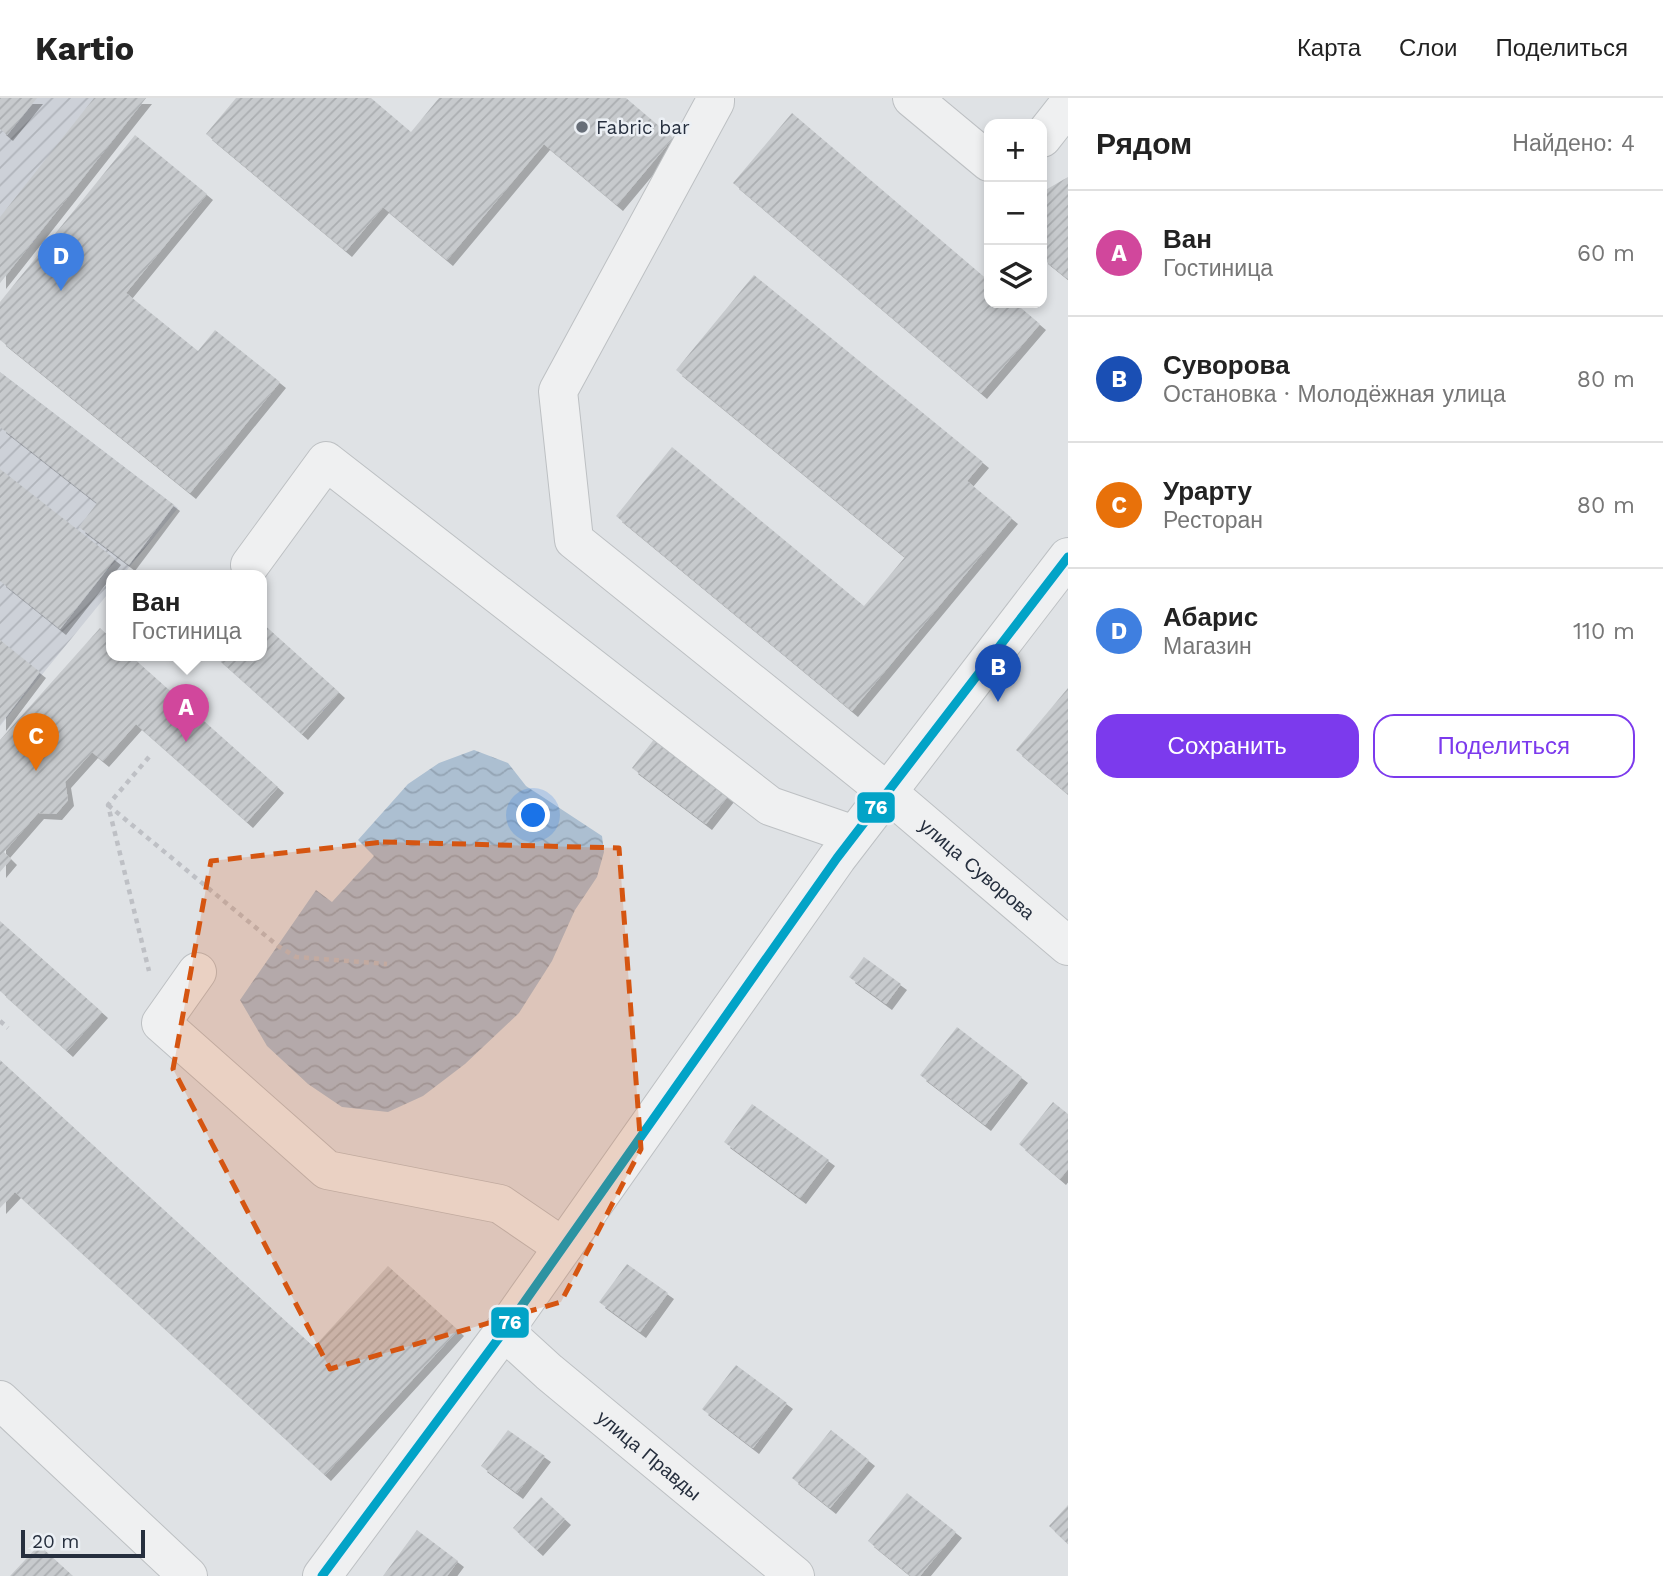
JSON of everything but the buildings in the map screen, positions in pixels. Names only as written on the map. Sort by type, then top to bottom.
[{"type":"street","name":"улица Суворова","points":[[715,98],[558,391],[574,540],[886,791],[1068,946]]},
{"type":"street","points":[[912,98],[984,158]]},
{"type":"street","points":[[1047,132],[1068,105]]},
{"type":"street","points":[[250,565],[326,461],[770,806],[854,835]]},
{"type":"street","points":[[322,1576],[504,1331],[886,791],[1068,557]]},
{"type":"street","points":[[197,972],[162,1023],[327,1170],[500,1204],[563,1247]]},
{"type":"street","name":"улица Правды","points":[[504,1331],[795,1576]]},
{"type":"street","points":[[0,1401],[188,1576]]},
{"type":"path","points":[[108,805],[149,757]]},
{"type":"path","points":[[108,805],[278,946],[296,957],[387,964]]},
{"type":"path","points":[[108,805],[162,1023]]},
{"type":"path","points":[[0,1021],[8,1028]]},
{"type":"highlighted area","points":[[383,842],[619,848],[641,1149],[561,1302],[330,1369],[173,1069],[211,861]]},
{"type":"shaded area","points":[[0,98],[146,98],[0,283]]},
{"type":"shaded area","points":[[0,372],[178,508],[127,570],[106,570],[106,596],[0,726]]},
{"type":"water","points":[[474,750],[508,763],[526,786],[602,836],[604,852],[597,877],[575,910],[552,961],[519,1013],[465,1064],[423,1096],[388,1112],[342,1107],[308,1084],[267,1046],[240,1000],[316,890],[332,902],[374,856],[358,840],[408,784],[439,763]]},
{"type":"transit line","name":"76","points":[[322,1576],[504,1331],[837,858],[1068,557]]},
{"type":"place","name":"Fabric bar","points":[[582,127]]},
{"type":"place","name":"Абарис","points":[[61,291]]},
{"type":"place","name":"Суворова","points":[[998,702]]},
{"type":"place","name":"Ван","points":[[186,742]]},
{"type":"place","name":"Урарту","points":[[36,771]]}]
